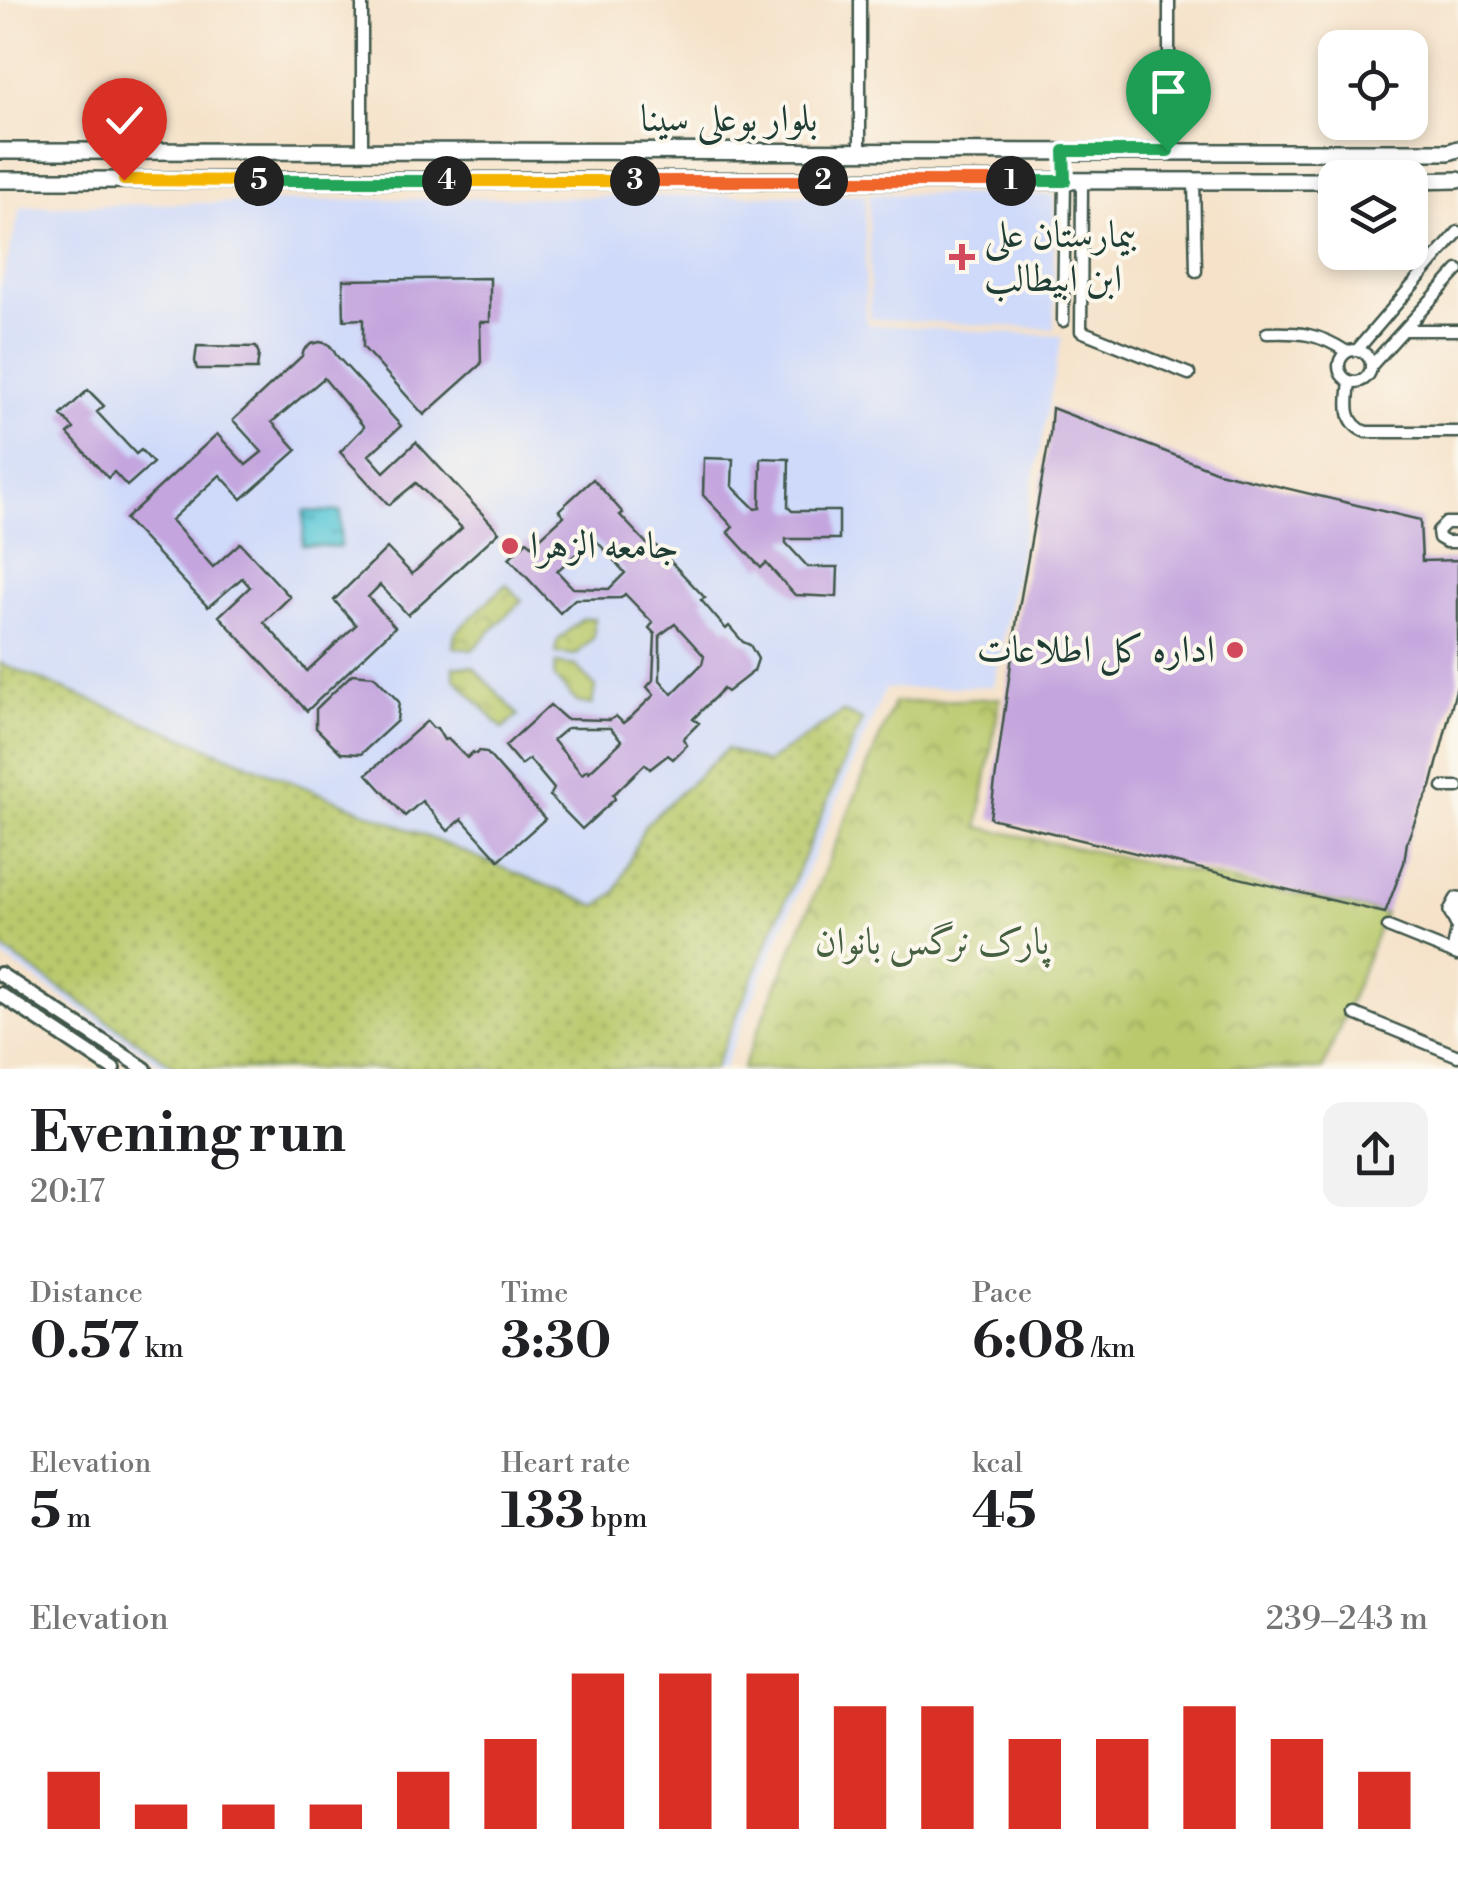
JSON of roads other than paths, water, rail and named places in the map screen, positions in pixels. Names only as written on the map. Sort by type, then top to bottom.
[{"type":"main road","name":"بلوار بوعلی سینا","points":[[0,152],[1458,149]]},
{"type":"main road","points":[[1073,151],[1082,186]]},
{"type":"main road","points":[[1065,186],[1073,151]]},
{"type":"main road","name":"بلوار بوعلی سینا","points":[[0,180],[1065,186],[1318,182]]},
{"type":"main road","points":[[1428,181],[1458,180]]},
{"type":"main road","points":[[1458,900],[1452,911],[1458,923]]},
{"type":"street","points":[[362,0],[362,151]]},
{"type":"street","points":[[860,0],[860,152]]},
{"type":"street","points":[[1168,151],[1169,0]]},
{"type":"street","points":[[1194,181],[1196,271]]},
{"type":"street","points":[[1063,321],[1065,186]]},
{"type":"street","points":[[1082,186],[1080,331],[1189,374]]},
{"type":"street","points":[[1458,232],[1352,351],[1340,359],[1343,376],[1350,381],[1364,379],[1371,366],[1458,270]]},
{"type":"street","points":[[1064,259],[1081,259]]},
{"type":"street","points":[[1405,330],[1458,330]]},
{"type":"street","points":[[1267,333],[1301,332],[1330,341],[1367,355],[1371,366]]},
{"type":"street","points":[[1350,381],[1350,422],[1356,428],[1366,432],[1458,432]]},
{"type":"street","points":[[1458,523],[1446,523],[1438,532],[1446,542],[1458,542]]},
{"type":"street","points":[[1443,787],[1458,787]]},
{"type":"street","points":[[1388,927],[1455,954],[1458,923]]},
{"type":"street","points":[[0,974],[145,1069]]},
{"type":"street","points":[[0,994],[113,1069]]},
{"type":"street","points":[[1355,1014],[1458,1056]]},
{"type":"water","points":[[304,511],[341,512],[340,547],[303,545]]},
{"type":"place","name":"بیمارستان علی ابن ابیطالب","points":[[962,257]]},
{"type":"place","name":"جامعه الزهرا","points":[[510,546]]},
{"type":"place","name":"اداره کل اطلاعات","points":[[1235,650]]},
{"type":"park label","name":"پارک نرگس بانوان","points":[[932,942]]}]
